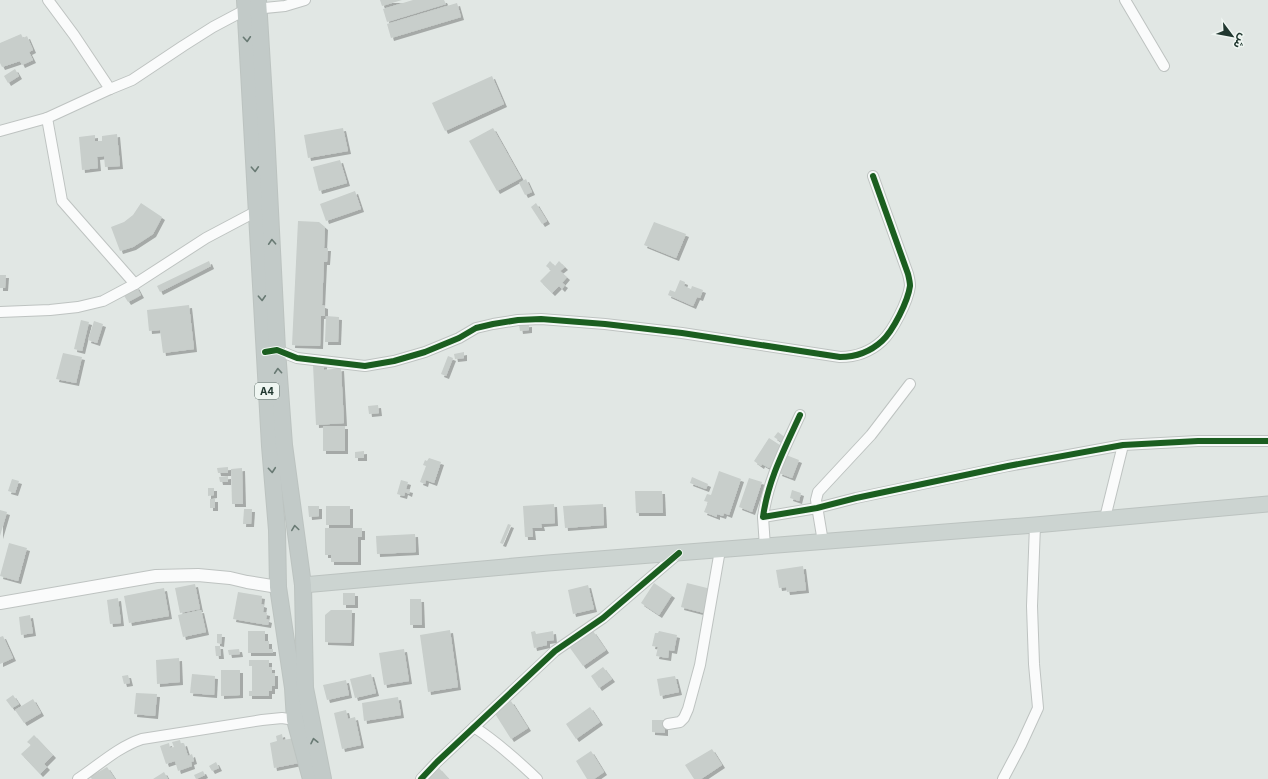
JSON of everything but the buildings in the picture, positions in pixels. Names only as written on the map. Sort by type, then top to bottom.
[{"type":"highway","name":"A4","points":[[252,5],[257,211],[271,351],[277,446],[278,587],[299,688],[323,779]]},
{"type":"highway","name":"A4","points":[[252,5],[266,131],[271,351]]},
{"type":"highway","name":"A4","points":[[277,446],[299,553],[303,585],[304,611],[299,688],[295,720],[311,779]]},
{"type":"highway","points":[[278,553],[285,551],[299,553]]},
{"type":"highway","points":[[282,612],[289,613],[304,611]]},
{"type":"main road","points":[[303,585],[511,566],[1035,525],[1268,504]]},
{"type":"street","points":[[48,0],[74,35],[110,89]]},
{"type":"street","points":[[0,131],[47,118],[132,80],[183,46],[252,5],[285,6],[305,0]]},
{"type":"street","points":[[1124,0],[1164,66]]},
{"type":"street","points":[[47,118],[62,201],[135,284]]},
{"type":"street","points":[[271,351],[297,358],[365,366],[394,361],[425,352],[459,338],[476,328],[487,325],[518,320],[541,319],[682,333],[840,357],[858,355],[882,341],[889,332],[901,311],[910,287],[908,274],[873,176]]},
{"type":"street","points":[[0,312],[50,310],[90,305],[103,301],[135,284],[206,238],[257,211]]},
{"type":"street","points":[[824,542],[816,500],[820,489],[871,435],[910,384]]},
{"type":"street","points":[[765,547],[763,518],[768,491],[773,474],[800,415]]},
{"type":"street","points":[[763,518],[817,508],[938,480],[1089,450],[1123,445],[1198,441],[1268,441]]},
{"type":"street","points":[[1105,518],[1123,445]]},
{"type":"street","points":[[1003,779],[1038,708],[1034,664],[1032,606],[1035,525]]},
{"type":"street","points":[[668,724],[680,722],[684,718],[688,709],[700,665],[720,550]]},
{"type":"street","points":[[421,779],[437,762],[555,651],[603,618],[680,553]]},
{"type":"street","points":[[0,603],[156,576],[198,575],[230,578],[278,587]]},
{"type":"street","points":[[78,779],[119,750],[132,742],[142,739],[262,720],[282,718],[295,720]]},
{"type":"street","points":[[474,727],[505,749],[537,779]]},
{"type":"cycle path","points":[[265,352],[277,350],[297,358],[365,366],[394,361],[425,352],[459,338],[476,328],[518,320],[541,319],[605,324],[682,333],[840,357],[857,355],[867,351],[882,341],[891,330],[903,307],[910,286],[908,274],[873,176]]},
{"type":"cycle path","points":[[800,415],[773,478],[765,503],[763,517],[817,508],[856,498],[1008,466],[1123,445],[1198,441],[1268,441]]},
{"type":"cycle path","points":[[421,779],[437,762],[555,651],[603,618],[679,553]]}]
